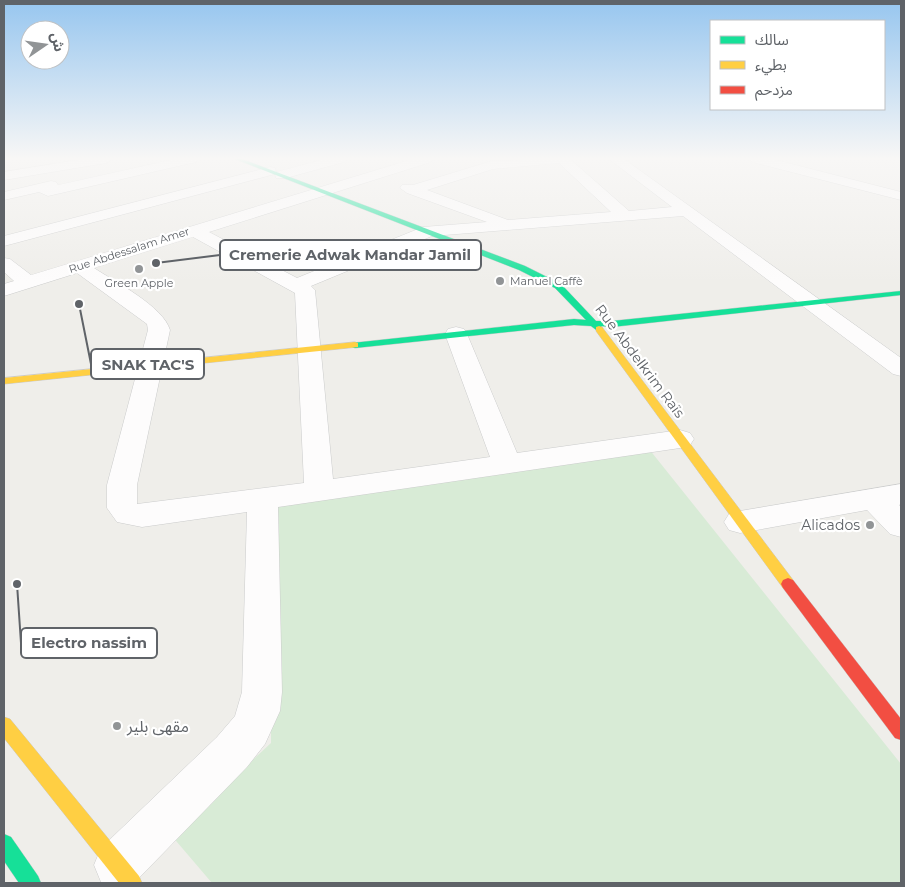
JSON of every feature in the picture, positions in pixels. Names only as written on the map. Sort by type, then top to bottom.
[{"type":"street","points":[[132,200],[140,205]]},
{"type":"street","points":[[4,241],[157,200]]},
{"type":"street","name":"Rue Abdessalam Amer","points":[[4,290],[290,200]]},
{"type":"street","name":"Rue Abdelkrim Raïs","points":[[346,200],[429,231],[544,278],[574,300],[594,322],[740,522],[901,732]]},
{"type":"street","points":[[442,200],[512,225]]},
{"type":"street","points":[[608,200],[625,216]]},
{"type":"street","points":[[673,200],[901,369]]},
{"type":"street","points":[[50,209],[74,223]]},
{"type":"street","points":[[296,285],[429,231],[687,211]]},
{"type":"street","points":[[193,230],[305,290],[319,490]]},
{"type":"street","points":[[78,266],[150,315],[157,322],[159,330],[122,485],[122,508],[128,514],[142,516],[680,439]]},
{"type":"street","points":[[6,268],[28,282]]},
{"type":"street","points":[[4,381],[574,322],[612,324],[901,293]]},
{"type":"street","points":[[456,334],[507,464]]},
{"type":"street","points":[[740,522],[887,496],[901,526]]},
{"type":"street","points":[[4,726],[125,874],[250,730],[258,711],[262,692],[263,499]]},
{"type":"street","points":[[4,844],[30,883]]},
{"type":"green space","points":[[649,449],[901,764],[901,883],[212,883],[171,835],[271,743],[271,502]]},
{"type":"traffic: fast","points":[[346,200],[522,268],[558,286],[599,329]]},
{"type":"traffic: fast","points":[[355,345],[574,322],[612,324],[901,293]]},
{"type":"traffic: fast","points":[[4,844],[31,883]]},
{"type":"traffic: slow","points":[[599,329],[788,584]]},
{"type":"traffic: slow","points":[[4,381],[355,345]]},
{"type":"traffic: slow","points":[[4,725],[132,883]]},
{"type":"traffic: jam","points":[[788,584],[901,732]]},
{"type":"place","name":"Cremerie Adwak Mandar Jamil","points":[[156,263]]},
{"type":"place","name":"Green Apple","points":[[139,269]]},
{"type":"place","name":"Manuel Caffè","points":[[500,281]]},
{"type":"place","name":"SNAK TAC'S","points":[[79,304]]},
{"type":"place","name":"Alicados","points":[[870,525]]},
{"type":"place","name":"Electro nassim","points":[[17,584]]},
{"type":"place","name":"مقهى بلير","points":[[117,726]]}]
